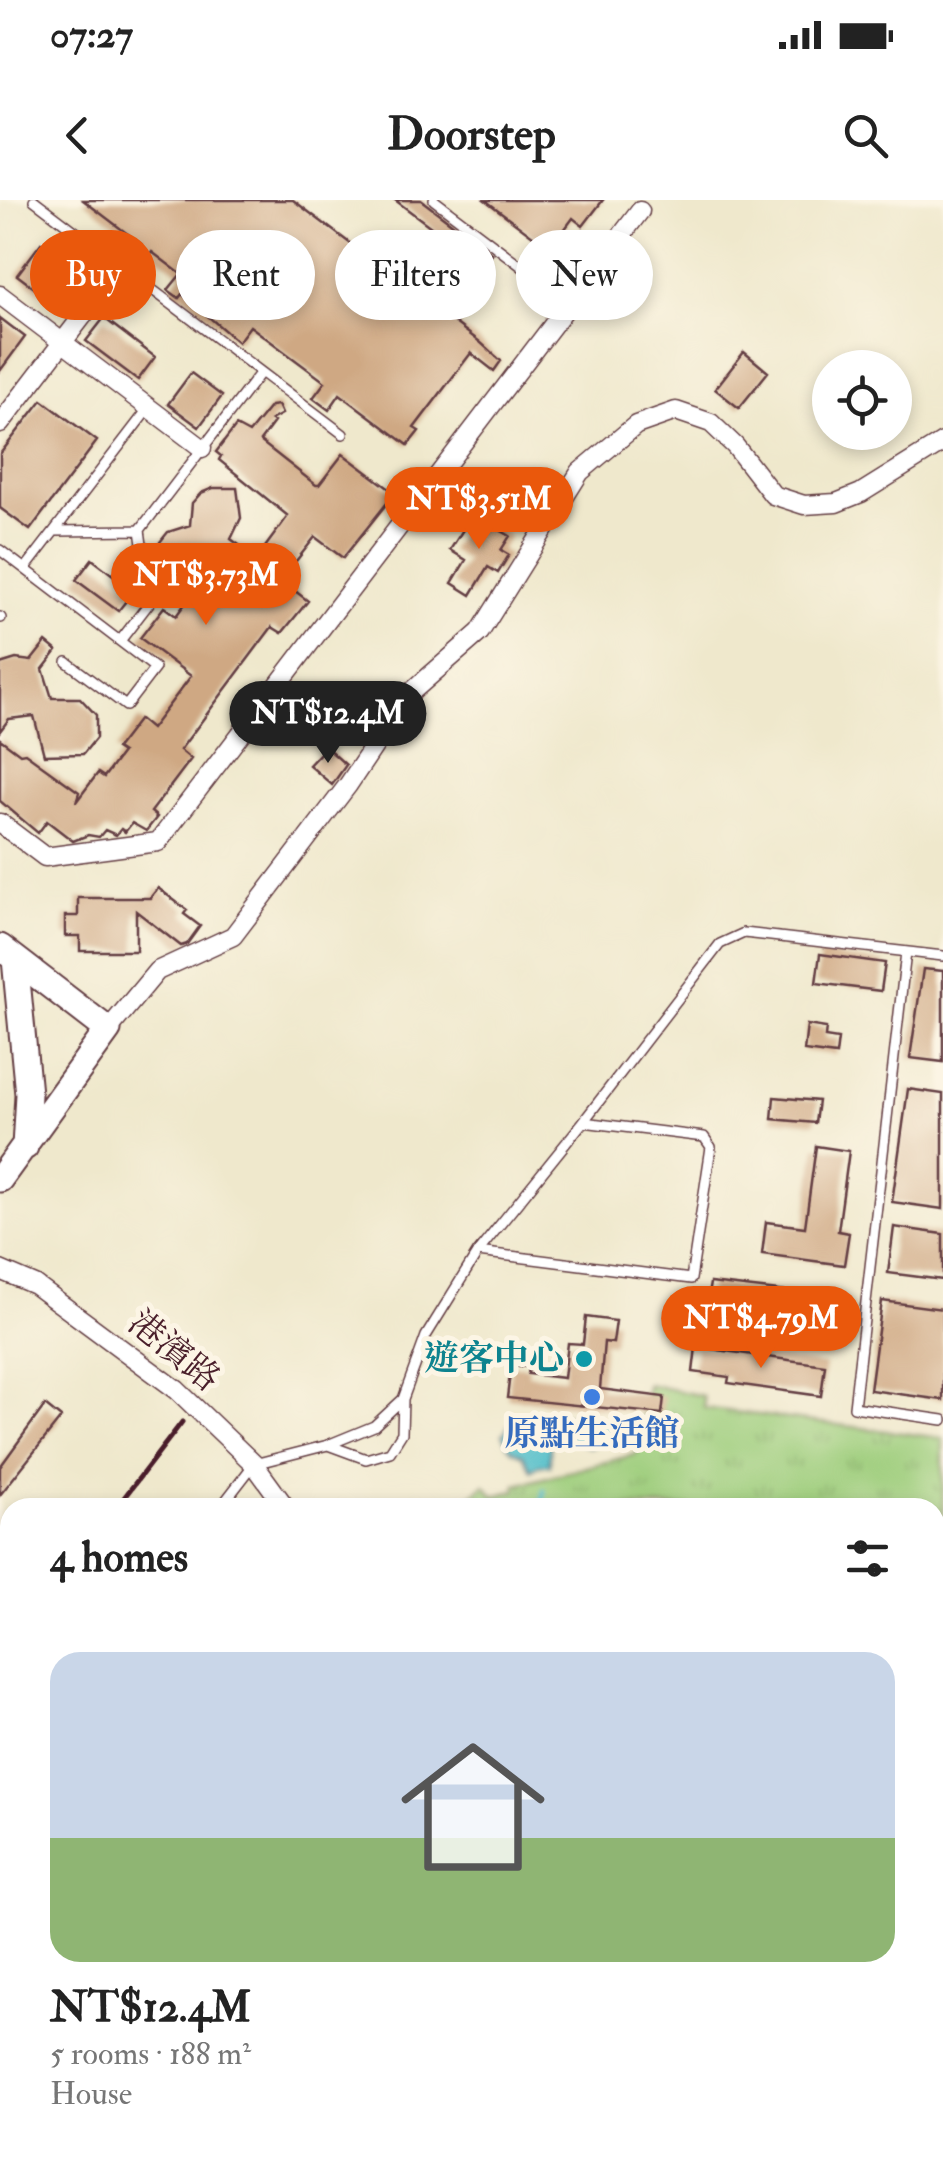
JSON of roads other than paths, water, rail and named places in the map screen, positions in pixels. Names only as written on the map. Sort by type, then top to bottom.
[{"type":"main road","points":[[0,1179],[108,1030],[8,953]]},
{"type":"main road","points":[[8,953],[28,1094],[25,1147]]},
{"type":"street","points":[[626,230],[640,212]]},
{"type":"street","points":[[0,295],[202,448]]},
{"type":"street","points":[[0,424],[79,320]]},
{"type":"street","points":[[0,823],[45,857],[158,842],[557,320]]},
{"type":"street","points":[[108,1030],[157,971],[233,936],[348,786],[410,694],[480,632],[580,472],[636,425],[676,411],[711,423],[735,446],[772,495],[804,506],[836,503],[862,493],[943,442]]},
{"type":"street","name":"港濱路","points":[[0,1270],[35,1285],[177,1390],[254,1464],[279,1498]]},
{"type":"lane","points":[[34,200],[73,230]]},
{"type":"lane","points":[[434,200],[516,262]]},
{"type":"lane","points":[[156,293],[343,434]]},
{"type":"lane","points":[[120,641],[150,602],[140,530],[261,372]]},
{"type":"lane","points":[[25,569],[148,408]]},
{"type":"lane","points":[[54,531],[140,530]]},
{"type":"lane","points":[[0,550],[155,668],[126,706],[67,662]]},
{"type":"lane","points":[[328,1445],[366,1459],[390,1452],[402,1433],[403,1399],[426,1336],[478,1252],[720,944],[744,933],[943,956]]},
{"type":"lane","points":[[906,952],[854,1407],[943,1420]]},
{"type":"lane","points":[[478,1252],[691,1279],[711,1147],[704,1138],[583,1122]]},
{"type":"lane","points":[[228,1498],[254,1464],[328,1445],[374,1426],[403,1399]]},
{"type":"water","points":[[567,1415],[587,1424],[635,1419],[640,1426],[639,1436],[624,1441],[615,1435],[590,1447],[561,1438],[550,1445],[550,1465],[531,1470],[523,1455],[510,1448],[503,1434],[510,1424],[536,1419],[555,1422]]},
{"type":"waterway","points":[[543,1498],[544,1490]]},
{"type":"railway","points":[[124,1498],[182,1422]]},
{"type":"place","name":"遊客中心","points":[[584,1359]]},
{"type":"place","name":"原點生活館","points":[[592,1397]]}]
